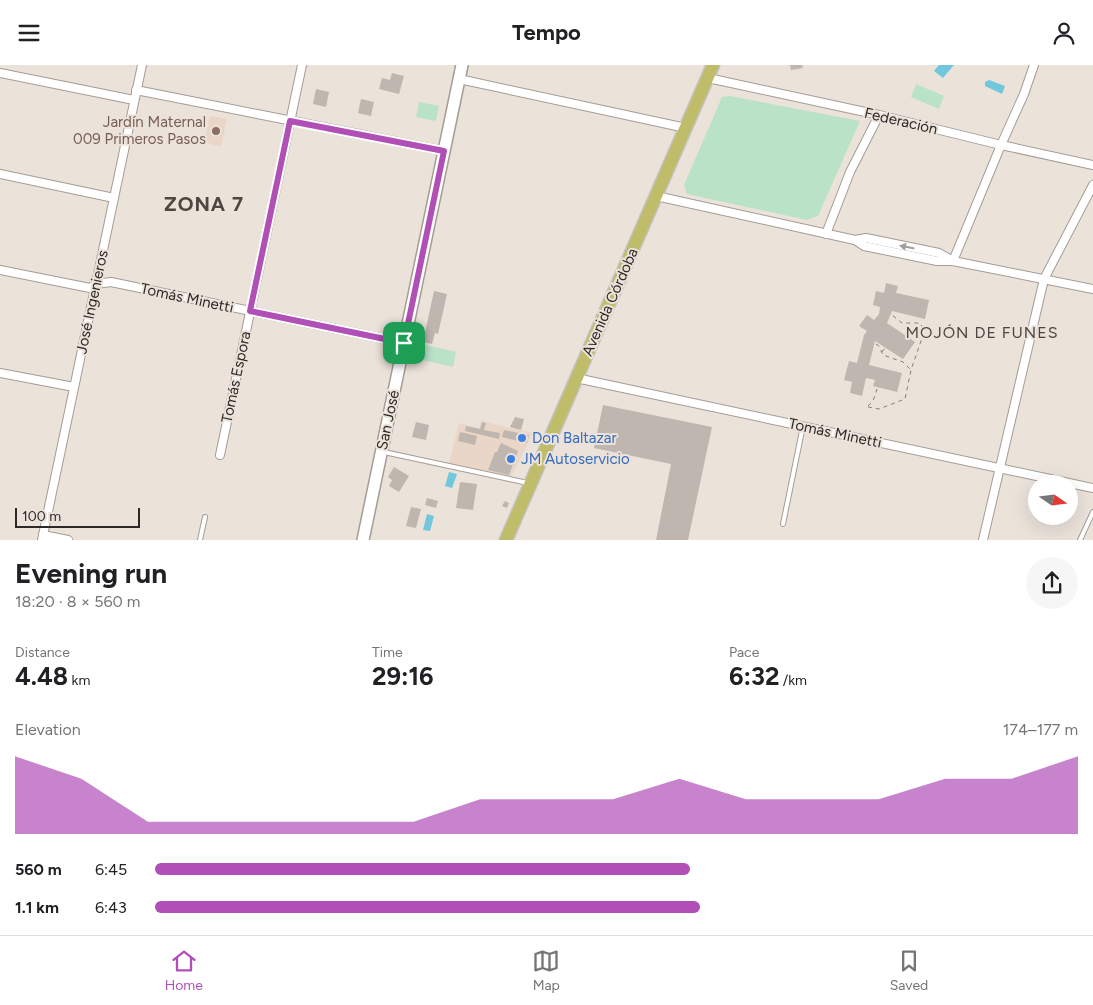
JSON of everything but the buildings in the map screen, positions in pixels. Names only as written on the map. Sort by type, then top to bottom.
[{"type":"main road","name":"Avenida Córdoba","points":[[506,540],[713,65]]},
{"type":"street","name":"José Ingenieros","points":[[43,538],[142,65]]},
{"type":"street","name":"Tomás Espora","points":[[220,455],[302,65]]},
{"type":"street","name":"San José","points":[[363,540],[462,65]]},
{"type":"street","points":[[953,261],[1024,94],[1034,65]]},
{"type":"street","points":[[0,73],[134,100]]},
{"type":"street","name":"Federación","points":[[708,78],[879,115],[1093,165]]},
{"type":"street","points":[[459,79],[686,128]]},
{"type":"street","points":[[136,90],[444,151]]},
{"type":"street","points":[[826,234],[850,172],[879,115]]},
{"type":"street","points":[[0,174],[114,198]]},
{"type":"street","points":[[983,540],[1044,279],[1093,185]]},
{"type":"street","points":[[656,196],[855,241],[866,239],[939,253],[953,261],[1093,289]]},
{"type":"street","name":"Tomás Minetti","points":[[0,270],[90,288],[96,284],[111,282],[404,343]]},
{"type":"street","points":[[0,373],[74,387]]},
{"type":"street","name":"Tomás Minetti","points":[[576,378],[1093,488]]},
{"type":"street","points":[[43,538],[68,540]]},
{"type":"lane","points":[[783,524],[803,426]]},
{"type":"lane","points":[[381,452],[531,483]]},
{"type":"lane","points":[[1080,540],[1093,512]]},
{"type":"lane","points":[[200,540],[205,517]]},
{"type":"path","points":[[877,389],[873,401],[868,407],[879,409],[904,399],[921,341],[923,328],[920,323],[902,323],[892,315]]},
{"type":"path","points":[[876,344],[885,357],[903,362],[911,370]]},
{"type":"path","points":[[882,353],[885,348]]},
{"type":"shaded area","name":"Jardín Maternal 009 Primeros Pasos","points":[[210,116],[227,119],[221,146],[204,143]]},
{"type":"shaded area","points":[[481,421],[533,433],[511,477],[449,464],[459,423],[479,428]]},
{"type":"green space","points":[[916,84],[944,96],[939,109],[911,97]]},
{"type":"green space","points":[[730,96],[860,121],[818,216],[807,220],[687,194],[684,185],[722,97]]},
{"type":"green space","points":[[419,102],[439,106],[436,121],[416,117]]},
{"type":"green space","points":[[425,345],[456,352],[453,367],[422,360]]},
{"type":"water","points":[[939,65],[954,65],[943,78],[934,71]]},
{"type":"water","points":[[989,80],[1005,86],[1002,94],[985,86],[985,82]]},
{"type":"water","points":[[449,472],[457,474],[452,488],[445,486]]},
{"type":"water","points":[[427,514],[434,516],[430,531],[423,530]]},
{"type":"place","name":"Jardín Maternal 009 Primeros Pasos","points":[[216,131]]},
{"type":"place","name":"Don Baltazar","points":[[522,438]]},
{"type":"place","name":"JM Autoservicio","points":[[511,459]]},
{"type":"district","name":"ZONA 7","points":[[204,204]]},
{"type":"district","name":"MOJÓN DE FUNES","points":[[982,332]]},
{"type":"route","points":[[290,121],[444,151],[404,343],[250,311],[290,121]]}]
